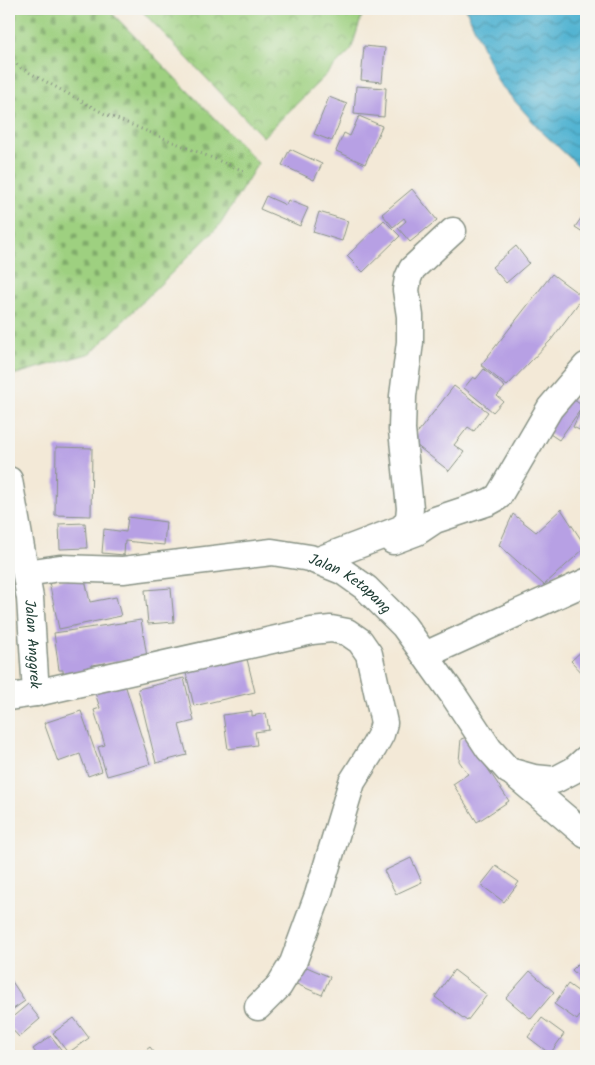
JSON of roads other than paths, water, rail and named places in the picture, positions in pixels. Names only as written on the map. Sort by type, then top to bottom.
[{"type":"street","points":[[321,563],[403,528],[409,518],[410,508],[402,430],[403,396],[410,342],[410,316],[406,290],[412,269],[453,231]]},
{"type":"street","points":[[321,563],[417,532],[435,520],[489,502],[498,497],[550,408],[586,366]]},
{"type":"street","name":"Jalan Anggrek","points":[[9,480],[30,598],[36,693],[9,696]]},
{"type":"street","name":"Jalan Ketapang","points":[[26,573],[60,568],[124,570],[272,552],[310,558],[342,571],[366,588],[404,626],[489,749],[509,771],[586,835]]},
{"type":"street","points":[[425,655],[586,582]]},
{"type":"street","points":[[36,693],[312,631],[331,629],[347,632],[360,641],[369,654],[384,724],[381,734],[352,782],[318,895],[294,962],[279,986],[258,1007]]},
{"type":"street","points":[[509,771],[534,778],[555,780],[574,770],[586,759]]},
{"type":"water","points":[[466,9],[586,9],[586,173],[542,132],[498,82]]}]
